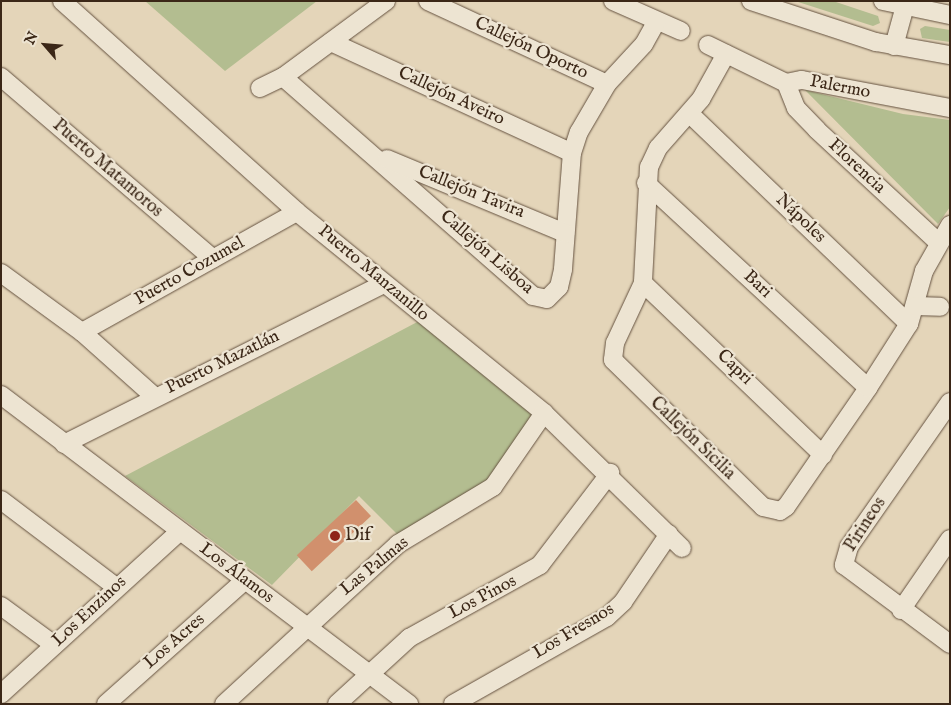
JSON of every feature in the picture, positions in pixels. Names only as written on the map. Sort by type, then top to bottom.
[{"type":"street","name":"Puerto Manzanillo","points":[[62,1],[297,212],[383,284],[544,413],[610,473],[682,548]]},
{"type":"street","points":[[260,88],[283,77],[386,1]]},
{"type":"street","name":"Callejón Oporto","points":[[428,1],[607,84]]},
{"type":"street","points":[[751,1],[894,46],[950,55]]},
{"type":"street","points":[[884,1],[950,15]]},
{"type":"street","points":[[624,3],[681,32]]},
{"type":"street","points":[[894,46],[905,6]]},
{"type":"street","name":"Callejón Lisboa","points":[[283,77],[377,156],[540,299],[554,295],[559,287],[572,153],[607,84],[644,44],[657,21]]},
{"type":"street","name":"Callejón Aveiro","points":[[331,42],[572,153]]},
{"type":"street","name":"Palermo","points":[[708,45],[786,83],[802,80],[950,108]]},
{"type":"street","name":"Callejón Sicilia","points":[[726,54],[690,114],[658,148],[646,183],[643,283],[612,351],[612,360],[625,375],[772,511],[786,507],[823,455],[909,324],[916,306],[924,272],[938,242],[950,225]]},
{"type":"street","name":"Puerto Matamoros","points":[[1,77],[8,94],[213,259]]},
{"type":"street","name":"Florencia","points":[[786,83],[796,108],[816,130],[938,242]]},
{"type":"street","name":"Nápoles","points":[[690,114],[909,324]]},
{"type":"street","name":"Callejón Tavira","points":[[377,156],[565,233]]},
{"type":"street","name":"Bari","points":[[646,183],[868,388]]},
{"type":"street","name":"Puerto Cozumel","points":[[82,332],[297,212]]},
{"type":"street","points":[[1,273],[82,332],[155,397]]},
{"type":"street","name":"Capri","points":[[643,283],[823,455]]},
{"type":"street","name":"Puerto Mazatlán","points":[[64,444],[383,284]]},
{"type":"street","points":[[916,306],[940,307]]},
{"type":"street","name":"Los Álamos","points":[[1,395],[244,581],[371,670],[409,704]]},
{"type":"street","name":"Pirineos","points":[[950,402],[844,558],[849,573],[950,644]]},
{"type":"street","name":"Las Palmas","points":[[224,704],[306,626],[398,544],[493,487],[544,413]]},
{"type":"street","name":"Los Pinos","points":[[337,704],[371,670],[409,638],[540,565],[610,473]]},
{"type":"street","points":[[1,500],[116,587]]},
{"type":"street","name":"Los Enzinos","points":[[1,694],[116,587],[180,531]]},
{"type":"street","name":"Los Fresnos","points":[[453,704],[606,617],[623,602],[669,534]]},
{"type":"street","points":[[901,610],[950,539]]},
{"type":"street","name":"Los Acres","points":[[106,704],[244,581]]},
{"type":"street","points":[[1,606],[54,645]]},
{"type":"green space","points":[[145,1],[317,1],[225,71]]},
{"type":"green space","points":[[795,1],[833,1],[878,16],[880,23],[873,26]]},
{"type":"green space","points":[[925,26],[950,30],[950,42],[922,38],[920,29]]},
{"type":"green space","points":[[805,90],[903,114],[950,120],[950,207],[938,224]]},
{"type":"green space","points":[[421,320],[537,411],[494,484],[401,538],[359,496],[272,585],[125,476]]},
{"type":"building","name":"Dif","points":[[356,500],[371,516],[312,571],[297,555]]},
{"type":"place","name":"Dif","points":[[335,536]]}]
